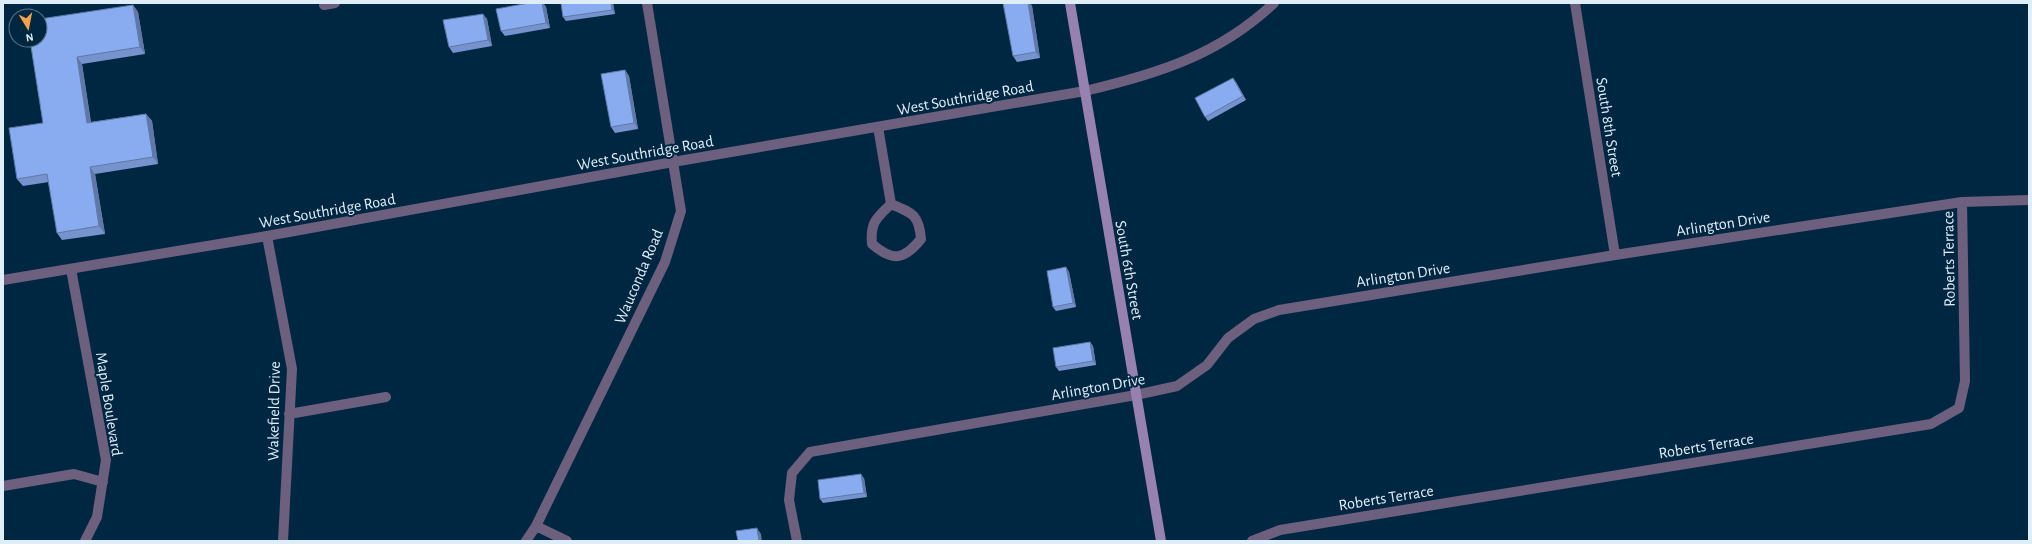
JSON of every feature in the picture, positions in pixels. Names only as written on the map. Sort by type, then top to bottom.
[{"type":"main road","name":"South 6th Street","points":[[1070,3],[1162,541]]},
{"type":"street","points":[[324,5],[335,3]]},
{"type":"street","name":"Wauconda Road","points":[[526,541],[536,526],[665,262],[681,211],[647,3]]},
{"type":"street","name":"West Southridge Road","points":[[3,280],[267,236],[673,162],[1085,91],[1140,78],[1197,56],[1253,23],[1274,3]]},
{"type":"street","name":"South 8th Street","points":[[1576,3],[1615,255]]},
{"type":"street","points":[[878,127],[891,204]]},
{"type":"street","name":"Arlington Drive","points":[[797,541],[789,500],[792,473],[810,452],[1136,396],[1177,386],[1207,365],[1228,338],[1254,318],[1279,310],[1615,255],[1962,202],[2029,200]]},
{"type":"street","name":"Roberts Terrace","points":[[1252,541],[1280,530],[1931,424],[1959,408],[1966,382],[1962,202]]},
{"type":"street","points":[[891,204],[913,213],[920,224],[921,239],[911,251],[898,257],[884,254],[872,244],[871,230],[878,216],[891,204]]},
{"type":"street","name":"Wakefield Drive","points":[[267,236],[292,369],[284,541]]},
{"type":"street","name":"Maple Boulevard","points":[[71,269],[106,460],[97,517],[85,541]]},
{"type":"street","points":[[289,414],[386,397]]},
{"type":"street","points":[[3,486],[74,474],[103,482]]},
{"type":"street","points":[[536,526],[567,541]]},
{"type":"building","points":[[529,3],[542,3],[546,23],[501,31],[496,9]]},
{"type":"building","points":[[561,3],[611,3],[612,10],[563,17]]},
{"type":"building","points":[[1003,3],[1028,3],[1036,52],[1013,56]]},
{"type":"building","points":[[133,5],[140,47],[77,57],[87,123],[146,114],[153,157],[90,167],[99,226],[57,233],[47,174],[17,179],[9,128],[43,123],[31,48],[48,48],[48,18]]},
{"type":"building","points":[[483,14],[488,40],[449,47],[443,20]]},
{"type":"building","points":[[625,70],[634,123],[611,127],[601,74]]},
{"type":"building","points":[[1233,78],[1243,96],[1205,117],[1195,98]]},
{"type":"building","points":[[1066,267],[1073,303],[1053,307],[1047,271]]},
{"type":"building","points":[[1090,342],[1093,361],[1056,367],[1053,348]]},
{"type":"building","points":[[861,474],[864,493],[820,499],[818,480]]},
{"type":"building","points":[[757,528],[759,541],[738,541],[736,531]]}]
